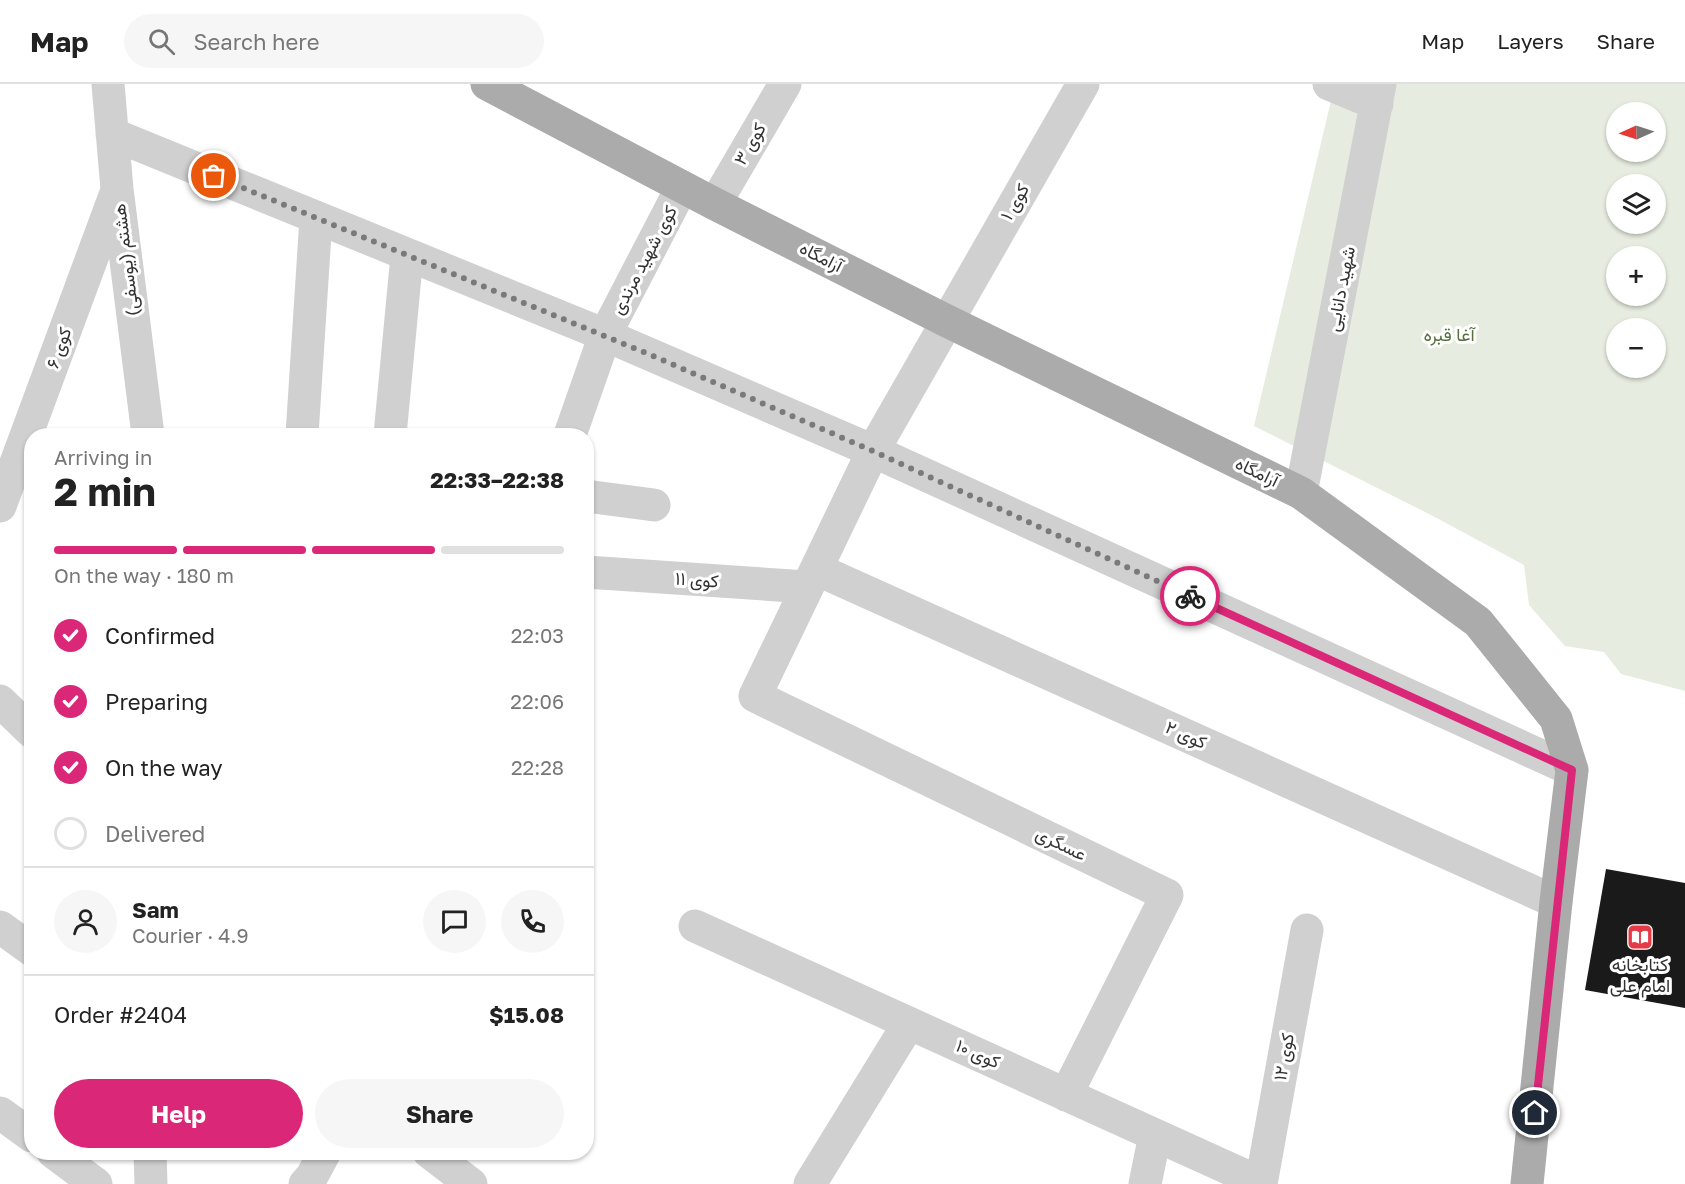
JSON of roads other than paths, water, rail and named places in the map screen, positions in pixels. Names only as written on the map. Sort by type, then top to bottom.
[{"type":"main road","name":"آرامگاه","points":[[487,84],[682,187],[947,321],[1301,493],[1478,622],[1556,719],[1572,770],[1527,1184]]},
{"type":"street","name":"هشتم (یوسفی)","points":[[108,84],[117,189],[151,428]]},
{"type":"street","name":"کوی ۳","points":[[715,204],[785,84]]},
{"type":"street","name":"کوی ۱","points":[[755,696],[873,451],[1083,84]]},
{"type":"street","points":[[1329,84],[1379,94]]},
{"type":"street","name":"شهید دانایی","points":[[1301,493],[1379,94]]},
{"type":"street","points":[[112,134],[604,336],[873,451],[1572,770]]},
{"type":"street","name":"کوی شهید مرندی","points":[[572,428],[604,336],[682,187]]},
{"type":"street","name":"کوی ۶","points":[[29,428],[117,189]]},
{"type":"street","points":[[302,428],[316,218]]},
{"type":"street","points":[[391,428],[407,255]]},
{"type":"street","name":"کوی ۶","points":[[0,506],[24,441]]},
{"type":"street","points":[[594,497],[654,505]]},
{"type":"street","name":"کوی ۱۱","points":[[594,572],[812,578]]},
{"type":"street","name":"کوی ۲","points":[[812,578],[1557,902]]},
{"type":"street","name":"عسگری","points":[[755,696],[1167,895],[1066,1095]]},
{"type":"street","points":[[0,700],[24,724]]},
{"type":"street","name":"کوی ۱۰","points":[[695,926],[1261,1184]]},
{"type":"street","points":[[0,927],[24,944]]},
{"type":"street","name":"کوی ۱۲","points":[[1261,1184],[1307,930]]},
{"type":"street","points":[[810,1184],[909,1023]]},
{"type":"street","points":[[0,1113],[24,1130]]},
{"type":"street","points":[[1145,1184],[1155,1135]]},
{"type":"street","points":[[64,1160],[96,1184]]},
{"type":"street","points":[[150,1160],[151,1184]]},
{"type":"street","points":[[305,1184],[321,1160]]},
{"type":"street","points":[[440,1160],[471,1184]]},
{"type":"place","name":"کتابخانه امام علی","points":[[1640,937]]},
{"type":"park label","name":"آغا قبره","points":[[1449,335]]}]
